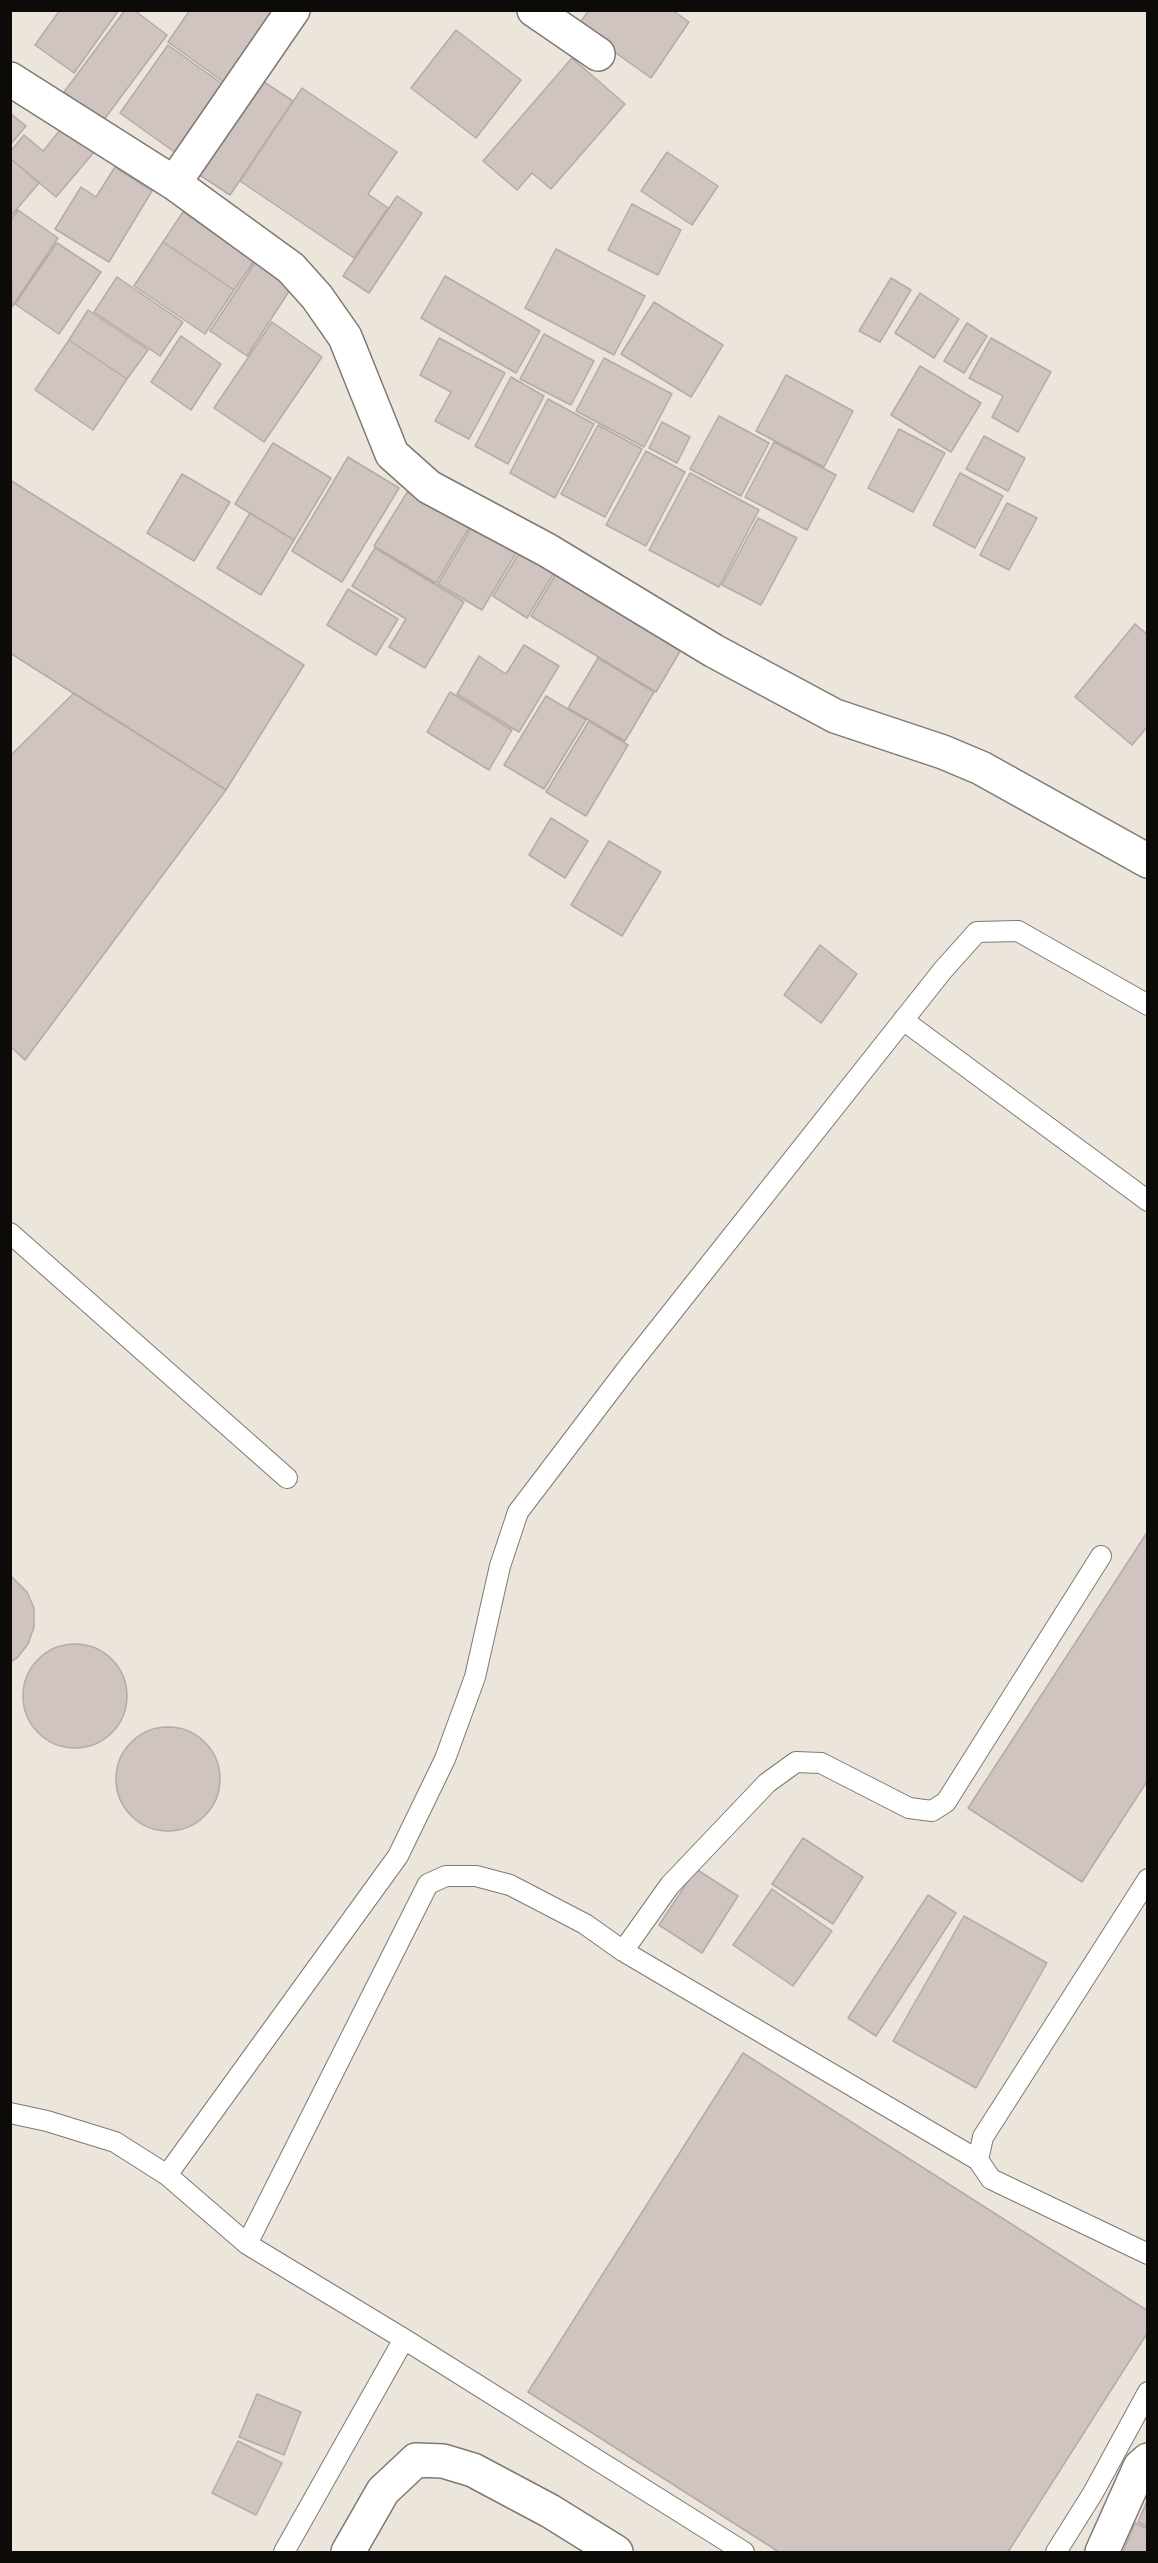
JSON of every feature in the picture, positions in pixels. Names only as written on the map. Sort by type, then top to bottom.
[{"type":"street","points":[[174,183],[292,10]]},
{"type":"street","points":[[534,10],[598,54]]},
{"type":"street","points":[[10,79],[174,183],[291,268],[317,297],[345,337],[392,454],[429,487],[547,550],[714,651],[835,716],[943,752],[981,768],[1148,861]]},
{"type":"street","points":[[348,2553],[383,2491],[416,2460],[443,2461],[473,2470],[550,2511],[616,2553]]},
{"type":"street","points":[[1102,2553],[1140,2467],[1148,2460]]},
{"type":"lane","points":[[167,2175],[398,1856],[445,1759],[475,1677],[500,1566],[518,1512],[626,1370],[903,1020],[976,932],[1018,931],[1148,1005]]},
{"type":"lane","points":[[903,1020],[1148,1201]]},
{"type":"lane","points":[[10,1233],[287,1478]]},
{"type":"lane","points":[[623,1951],[670,1885],[709,1847],[767,1783],[796,1762],[821,1763],[909,1808],[933,1811],[946,1802],[1101,1556]]},
{"type":"lane","points":[[247,2244],[428,1884],[446,1876],[476,1876],[510,1885],[585,1924],[623,1951],[978,2160],[991,2179],[1148,2254]]},
{"type":"lane","points":[[978,2160],[983,2137],[1148,1879]]},
{"type":"lane","points":[[10,2113],[47,2121],[116,2142],[167,2175],[247,2244],[404,2339],[744,2553]]},
{"type":"lane","points":[[284,2553],[404,2339]]},
{"type":"lane","points":[[1056,2553],[1093,2493],[1148,2392]]},
{"type":"building","points":[[60,10],[119,10],[74,73],[35,45]]},
{"type":"building","points":[[125,10],[134,10],[167,35],[103,121],[64,92]]},
{"type":"building","points":[[190,10],[271,10],[279,16],[229,86],[168,42]]},
{"type":"building","points":[[589,10],[672,10],[689,22],[651,78],[578,26]]},
{"type":"building","points":[[456,30],[521,80],[476,138],[411,88]]},
{"type":"building","points":[[168,45],[228,88],[180,156],[120,113]]},
{"type":"building","points":[[572,58],[625,104],[551,189],[532,173],[517,190],[483,161]]},
{"type":"building","points":[[255,76],[293,101],[230,195],[192,170]]},
{"type":"building","points":[[302,88],[397,152],[368,194],[388,208],[354,258],[240,181]]},
{"type":"building","points":[[10,113],[26,126],[10,145]]},
{"type":"building","points":[[65,124],[95,151],[56,197],[10,158],[10,152],[24,135],[43,151]]},
{"type":"building","points":[[667,152],[718,186],[692,225],[641,191]]},
{"type":"building","points":[[10,158],[39,183],[10,217]]},
{"type":"building","points":[[115,167],[152,191],[109,262],[55,229],[81,187],[96,197]]},
{"type":"building","points":[[397,196],[422,213],[369,293],[343,276]]},
{"type":"building","points":[[632,204],[681,230],[658,275],[608,250]]},
{"type":"building","points":[[18,210],[58,238],[12,307],[10,221]]},
{"type":"building","points":[[183,212],[254,261],[234,290],[163,242]]},
{"type":"building","points":[[163,242],[234,290],[205,334],[134,286]]},
{"type":"building","points":[[57,243],[101,272],[59,334],[15,304]]},
{"type":"building","points":[[556,249],[645,296],[614,355],[525,308]]},
{"type":"building","points":[[260,255],[297,279],[247,356],[210,331]]},
{"type":"building","points":[[445,276],[540,331],[516,373],[421,318]]},
{"type":"building","points":[[117,277],[183,322],[160,356],[94,312]]},
{"type":"building","points":[[891,278],[911,290],[880,342],[859,331]]},
{"type":"building","points":[[920,293],[959,319],[934,358],[895,333]]},
{"type":"building","points":[[654,302],[723,345],[691,397],[621,354]]},
{"type":"building","points":[[88,310],[148,350],[127,379],[69,340]]},
{"type":"building","points":[[272,322],[322,357],[264,442],[214,408]]},
{"type":"building","points":[[967,323],[987,336],[964,373],[944,361]]},
{"type":"building","points":[[544,334],[594,361],[571,405],[520,379]]},
{"type":"building","points":[[181,336],[221,364],[191,410],[151,382]]},
{"type":"building","points":[[439,338],[505,373],[469,439],[435,421],[451,392],[420,375]]},
{"type":"building","points":[[991,338],[1051,372],[1018,432],[992,417],[1003,396],[969,378]]},
{"type":"building","points":[[69,340],[127,379],[93,430],[35,390]]},
{"type":"building","points":[[604,358],[672,394],[644,447],[576,411]]},
{"type":"building","points":[[920,366],[981,403],[951,452],[891,415]]},
{"type":"building","points":[[786,375],[853,411],[824,467],[756,431]]},
{"type":"building","points":[[511,377],[544,396],[508,464],[475,446]]},
{"type":"building","points":[[548,399],[594,424],[555,498],[510,473]]},
{"type":"building","points":[[719,416],[769,443],[741,496],[690,469]]},
{"type":"building","points":[[662,422],[690,437],[677,463],[649,448]]},
{"type":"building","points":[[598,425],[642,449],[605,517],[561,494]]},
{"type":"building","points":[[899,429],[945,453],[913,512],[868,488]]},
{"type":"building","points":[[984,436],[1025,458],[1008,491],[966,469]]},
{"type":"building","points":[[774,442],[836,475],[807,530],[745,497]]},
{"type":"building","points":[[273,443],[331,478],[294,540],[235,504]]},
{"type":"building","points":[[646,451],[685,472],[646,546],[606,525]]},
{"type":"building","points":[[348,457],[399,488],[342,582],[292,551]]},
{"type":"building","points":[[690,473],[759,510],[719,587],[649,550]]},
{"type":"building","points":[[960,473],[1003,496],[975,548],[933,525]]},
{"type":"building","points":[[182,474],[230,502],[194,561],[147,533]]},
{"type":"building","points":[[10,480],[304,665],[226,790],[10,653]]},
{"type":"building","points":[[408,491],[469,528],[436,583],[374,546]]},
{"type":"building","points":[[1007,503],[1037,518],[1009,570],[980,555]]},
{"type":"building","points":[[250,513],[294,540],[261,595],[217,568]]},
{"type":"building","points":[[758,518],[797,538],[761,605],[722,585]]},
{"type":"building","points":[[475,522],[519,548],[482,610],[438,584]]},
{"type":"building","points":[[375,548],[464,602],[425,668],[389,647],[406,619],[352,586]]},
{"type":"building","points":[[521,550],[555,571],[527,618],[493,596]]},
{"type":"building","points":[[560,567],[685,643],[656,692],[531,616]]},
{"type":"building","points":[[348,589],[398,619],[376,655],[327,625]]},
{"type":"building","points":[[1135,624],[1148,635],[1148,726],[1132,745],[1075,697]]},
{"type":"building","points":[[524,645],[559,666],[519,732],[457,694],[479,656],[506,674]]},
{"type":"building","points":[[598,658],[654,692],[625,741],[568,708]]},
{"type":"building","points":[[450,692],[512,730],[489,770],[427,732]]},
{"type":"building","points":[[74,693],[226,790],[25,1060],[10,1046],[10,756]]},
{"type":"building","points":[[546,696],[586,720],[544,789],[504,765]]},
{"type":"building","points":[[589,721],[628,745],[586,816],[546,792]]},
{"type":"building","points":[[551,818],[588,841],[565,878],[529,855]]},
{"type":"building","points":[[609,841],[661,872],[622,936],[571,905]]},
{"type":"building","points":[[820,945],[857,974],[821,1023],[784,995]]},
{"type":"building","points":[[1148,1531],[1148,1780],[1082,1882],[968,1808]]},
{"type":"building","points":[[10,1575],[27,1592],[34,1608],[34,1627],[28,1644],[17,1658],[10,1662]]},
{"type":"building","points":[[75,1644],[95,1648],[112,1659],[123,1676],[127,1696],[123,1716],[112,1733],[95,1744],[75,1748],[55,1744],[38,1733],[27,1716],[23,1696],[27,1676],[38,1659],[55,1648]]},
{"type":"building","points":[[168,1727],[188,1731],[205,1742],[216,1759],[220,1779],[216,1799],[205,1816],[188,1827],[168,1831],[148,1827],[131,1816],[120,1799],[116,1779],[120,1759],[131,1742],[148,1731]]},
{"type":"building","points":[[803,1838],[863,1877],[833,1924],[772,1884]]},
{"type":"building","points":[[696,1869],[738,1896],[702,1953],[659,1925]]},
{"type":"building","points":[[772,1889],[832,1931],[793,1986],[733,1945]]},
{"type":"building","points":[[928,1895],[956,1913],[876,2036],[848,2018]]},
{"type":"building","points":[[964,1916],[1047,1963],[976,2088],[893,2041]]},
{"type":"building","points":[[743,2053],[1148,2311],[1148,2332],[1008,2552],[779,2552],[528,2392]]},
{"type":"building","points":[[257,2394],[301,2412],[284,2455],[239,2437]]},
{"type":"building","points":[[238,2441],[282,2463],[256,2515],[212,2493]]},
{"type":"building","points":[[1148,2499],[1148,2527],[1138,2522]]},
{"type":"building","points":[[1135,2523],[1148,2529],[1148,2552],[1123,2552]]}]
